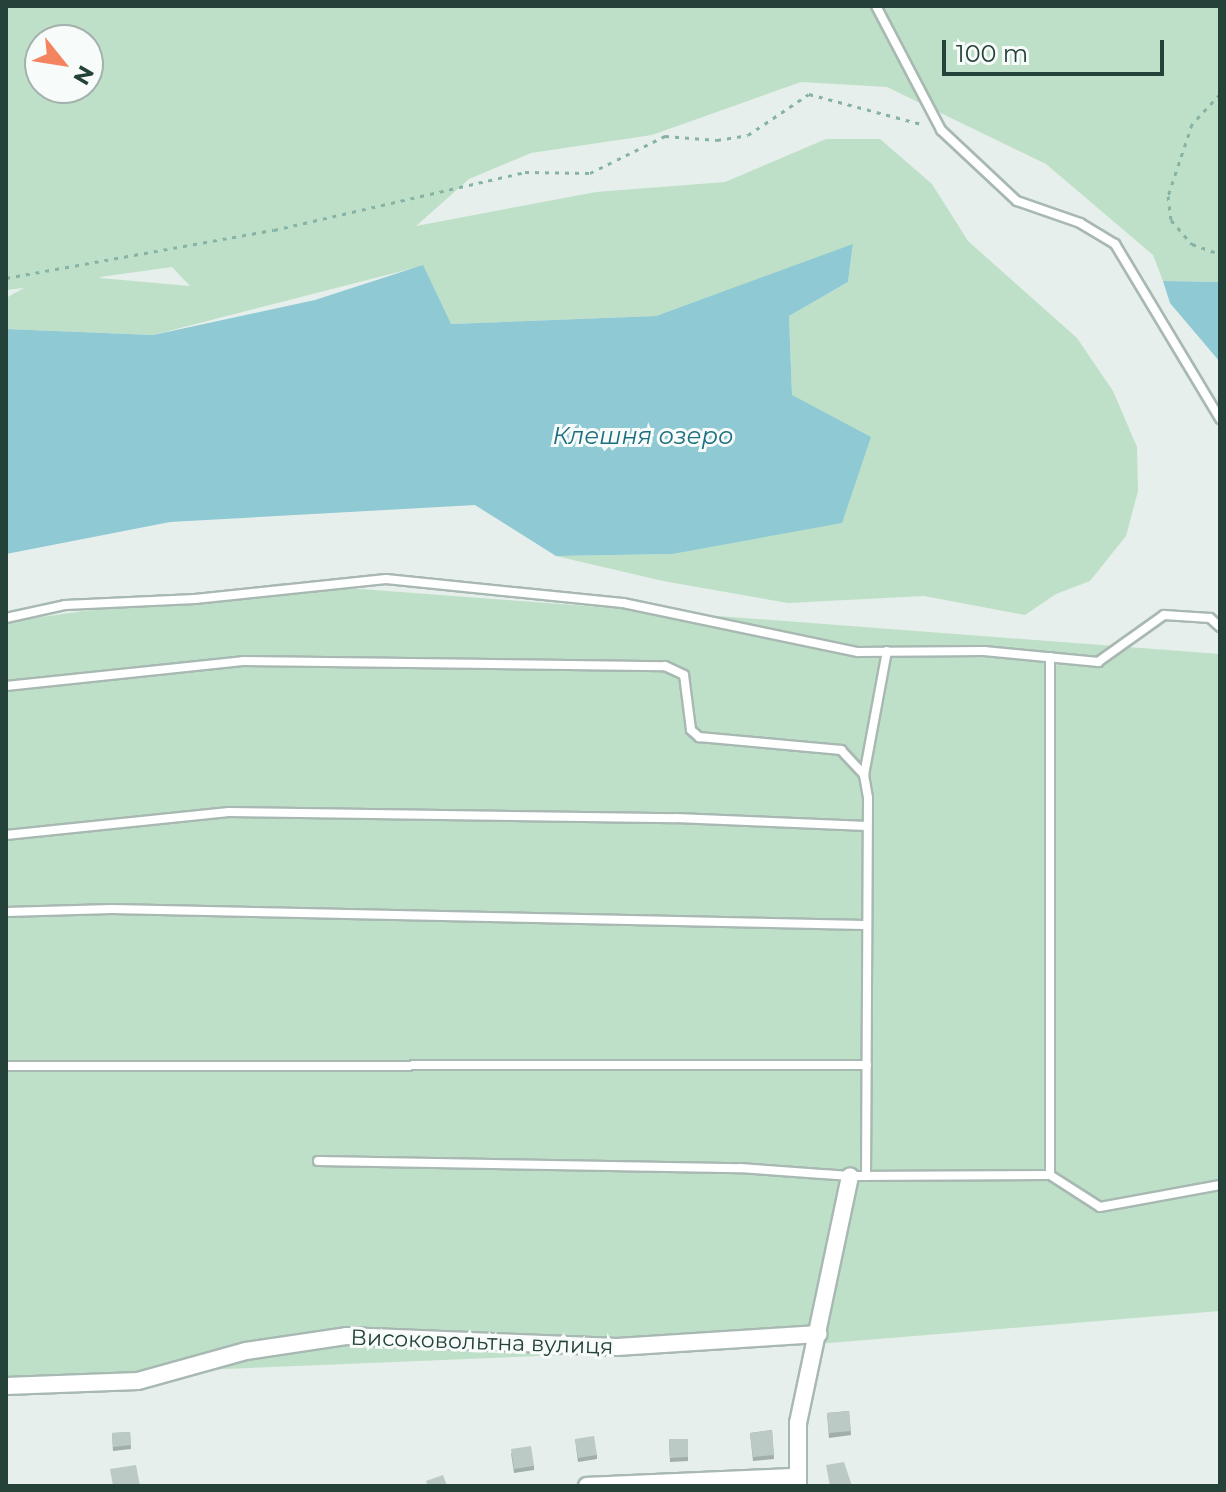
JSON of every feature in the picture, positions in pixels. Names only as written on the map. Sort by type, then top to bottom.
[{"type":"street","points":[[587,1486],[797,1481],[798,1423],[858,1176]]},
{"type":"street","name":"Високовольтна вулиця","points":[[6,1386],[138,1381],[246,1351],[346,1336],[617,1347],[819,1334]]},
{"type":"lane","points":[[876,6],[941,130],[1017,201],[1080,223],[1115,244],[1220,419]]},
{"type":"lane","points":[[6,618],[65,605],[195,599],[386,579],[623,603],[858,652],[984,651],[1098,662],[1164,615],[1183,612],[1210,618],[1220,627]]},
{"type":"lane","points":[[858,1176],[867,1065],[867,826],[864,775],[887,651]]},
{"type":"lane","points":[[1050,657],[1050,1175]]},
{"type":"lane","points":[[6,686],[243,661],[665,666],[684,675],[691,730],[699,737],[841,750],[864,775]]},
{"type":"lane","points":[[6,835],[229,812],[645,817],[867,826]]},
{"type":"lane","points":[[6,912],[112,909],[865,925]]},
{"type":"lane","points":[[6,1066],[867,1065]]},
{"type":"lane","points":[[318,1161],[740,1168],[858,1176],[1050,1175],[1100,1207],[1220,1185]]},
{"type":"path","points":[[6,278],[274,230],[525,172],[590,173],[665,136],[717,140],[748,135],[809,94],[941,130]]},
{"type":"path","points":[[1220,94],[1192,124],[1168,196],[1171,220],[1181,232],[1192,244],[1220,254]]},
{"type":"green space","points":[[6,6],[1220,6],[1220,282],[1163,281],[1153,255],[1046,164],[887,87],[801,82],[652,135],[531,153],[469,179],[416,226],[596,192],[725,182],[826,139],[880,139],[932,184],[968,241],[1077,338],[1113,391],[1137,447],[1138,491],[1126,536],[1090,581],[1056,594],[1025,615],[924,596],[788,603],[663,581],[556,556],[672,554],[792,395],[789,316],[848,282],[853,245],[656,316],[450,324],[422,266],[153,335],[6,329],[6,298],[24,288],[6,290]],"holes":[[[172,267],[190,286],[100,278],[100,277]]]},
{"type":"green space","points":[[282,583],[1220,654],[1220,1311],[805,1345],[6,1378],[6,622]]},
{"type":"water","name":"Клешня озеро","points":[[853,244],[848,282],[789,316],[792,395],[871,437],[842,523],[672,554],[556,556],[475,505],[170,522],[6,554],[6,329],[153,335],[315,300],[423,265],[451,324],[656,316]]},
{"type":"water","points":[[1163,281],[1220,282],[1220,362],[1170,303]]},
{"type":"building","points":[[849,1411],[851,1431],[829,1433],[827,1413]]},
{"type":"building","points":[[772,1430],[774,1455],[753,1457],[750,1433]]},
{"type":"building","points":[[130,1432],[131,1445],[113,1447],[112,1433]]},
{"type":"building","points":[[594,1436],[597,1455],[578,1458],[575,1439]]},
{"type":"building","points":[[669,1439],[688,1439],[688,1457],[670,1458]]},
{"type":"building","points":[[531,1446],[534,1466],[514,1469],[511,1449]]},
{"type":"building","points":[[844,1462],[852,1486],[830,1486],[826,1465]]},
{"type":"building","points":[[136,1465],[140,1486],[113,1486],[110,1469]]},
{"type":"building","points":[[443,1475],[447,1486],[428,1486],[426,1481]]}]
